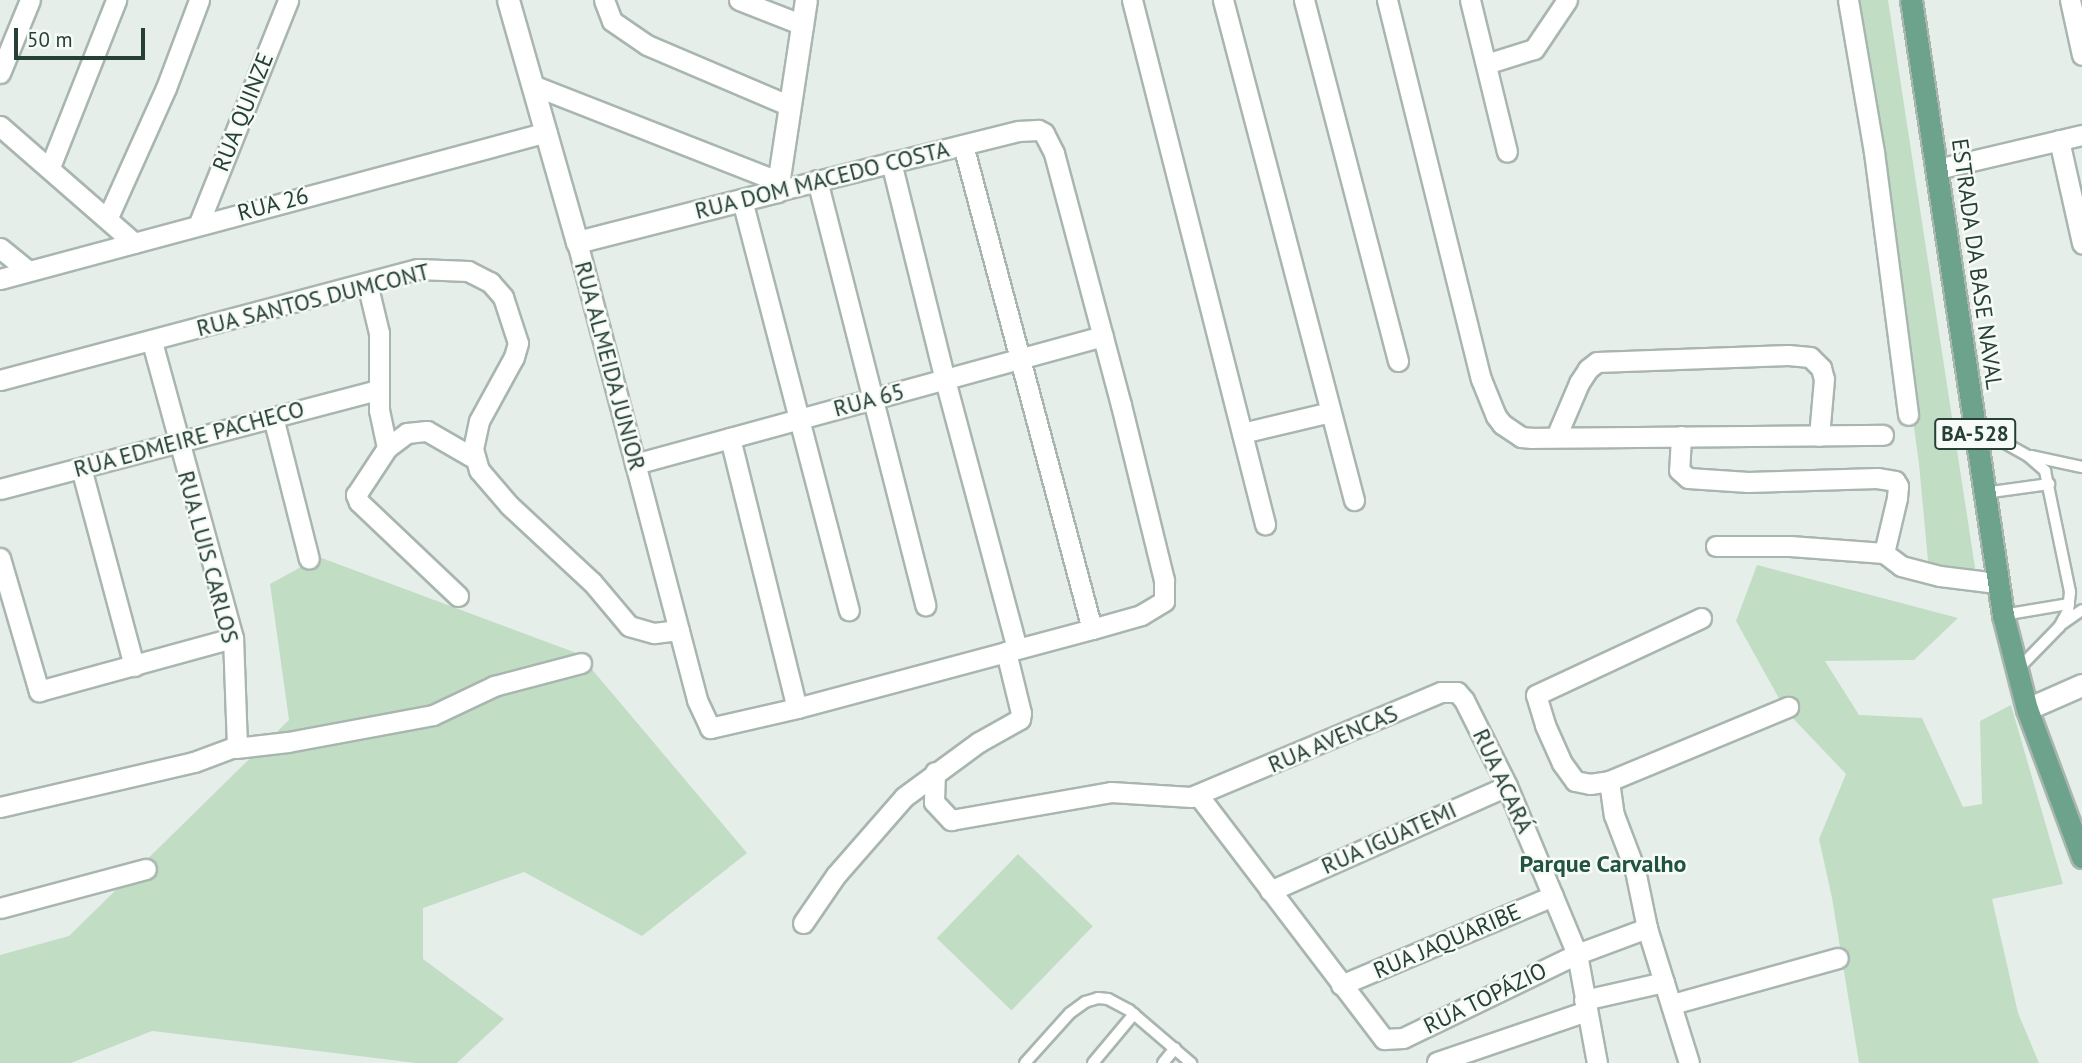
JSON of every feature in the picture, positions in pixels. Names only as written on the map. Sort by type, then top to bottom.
[{"type":"main road","name":"RUA ALMEIDA JUNIOR","points":[[508,0],[535,86],[577,242]]},
{"type":"main road","points":[[777,186],[806,0]]},
{"type":"main road","name":"ESTRADA DA BASE NAVAL","points":[[1910,0],[2003,615],[2027,709],[2082,857]]},
{"type":"main road","name":"RUA DOM MACEDO COSTA","points":[[577,242],[742,200],[777,186]]},
{"type":"main road","points":[[2027,709],[2082,685]]},
{"type":"main road","points":[[2059,799],[2082,828]]},
{"type":"street","points":[[0,73],[30,0]]},
{"type":"street","points":[[50,167],[116,0]]},
{"type":"street","points":[[108,217],[159,105],[199,0]]},
{"type":"street","name":"RUA QUINZE","points":[[199,223],[288,0]]},
{"type":"street","points":[[604,0],[607,13],[616,25],[647,45],[790,106]]},
{"type":"street","points":[[739,0],[803,26]]},
{"type":"street","points":[[1132,0],[1265,524]]},
{"type":"street","points":[[1223,0],[1354,500]]},
{"type":"street","points":[[1304,0],[1398,361]]},
{"type":"street","points":[[1387,0],[1447,248],[1489,402],[1502,425],[1521,437],[1556,438],[1883,435]]},
{"type":"street","points":[[1469,0],[1507,152]]},
{"type":"street","points":[[1848,0],[1874,152],[1908,415]]},
{"type":"street","points":[[2070,0],[2082,55]]},
{"type":"street","points":[[1486,64],[1534,49],[1562,3]]},
{"type":"street","points":[[535,86],[777,186]]},
{"type":"street","points":[[0,126],[108,217],[134,243]]},
{"type":"street","name":"RUA DOM MACEDO COSTA","points":[[777,186],[817,180],[1018,131],[1038,130],[1049,139],[1054,153],[1103,336]]},
{"type":"street","name":"RUA 26","points":[[0,279],[199,223],[547,132]]},
{"type":"street","points":[[1937,169],[2082,135]]},
{"type":"street","points":[[2059,140],[2082,243]]},
{"type":"street","points":[[963,145],[1092,629]]},
{"type":"street","points":[[803,923],[836,875],[894,807],[935,772],[1020,719],[1021,713],[1011,651],[891,162]]},
{"type":"street","points":[[817,180],[875,398],[925,605]]},
{"type":"street","points":[[742,200],[849,610]]},
{"type":"street","name":"RUA ALMEIDA JUNIOR","points":[[577,242],[696,700],[705,722],[713,730],[797,708]]},
{"type":"street","points":[[0,248],[28,271]]},
{"type":"street","name":"RUA SANTOS DUMCONT","points":[[0,380],[152,342],[418,269],[454,268],[482,277],[503,298],[518,343],[514,357],[479,421],[474,458]]},
{"type":"street","points":[[367,283],[379,333],[380,424],[387,448]]},
{"type":"street","points":[[730,438],[797,708],[1092,629],[1152,611],[1164,601],[1166,593],[1103,336]]},
{"type":"street","name":"RUA 65","points":[[635,464],[1103,336]]},
{"type":"street","name":"RUA LUIS CARLOS","points":[[152,342],[233,638],[238,736],[236,748]]},
{"type":"street","points":[[1556,438],[1579,383],[1588,369],[1597,362],[1788,355],[1810,357],[1821,368],[1824,379],[1819,436]]},
{"type":"street","name":"RUA EDMEIRE PACHECO","points":[[0,489],[378,390]]},
{"type":"street","points":[[1242,433],[1331,412]]},
{"type":"street","points":[[273,417],[309,559]]},
{"type":"street","points":[[458,596],[356,498],[356,492],[387,448],[407,433],[427,431],[474,458],[479,470],[498,495],[592,582],[629,625],[654,633],[679,630]]},
{"type":"street","points":[[1681,436],[1679,470],[1688,478],[1748,482],[1893,479],[1898,486],[1897,498],[1884,553]]},
{"type":"street","points":[[80,468],[134,666]]},
{"type":"street","points":[[1716,546],[1884,553],[1901,566],[1930,574],[1997,583]]},
{"type":"street","points":[[0,558],[38,691],[233,638]]},
{"type":"street","points":[[1701,618],[1536,695],[1545,725],[1562,763],[1575,781],[1590,784],[1609,780],[1788,707]]},
{"type":"street","points":[[0,807],[211,757],[236,748],[288,743],[433,715],[494,685],[581,663]]},
{"type":"street","name":"RUA AVENCAS","points":[[1198,795],[1441,692],[1457,692],[1464,700]]},
{"type":"street","name":"RUA ACARÁ","points":[[1464,700],[1507,786],[1577,954],[1597,1063]]},
{"type":"street","points":[[935,772],[934,802],[951,820],[1111,792],[1177,798],[1198,795],[1341,985]]},
{"type":"street","points":[[1609,780],[1614,815],[1635,870],[1647,928],[1689,1063]]},
{"type":"street","name":"RUA IGUATEMI","points":[[1270,891],[1507,786]]},
{"type":"street","points":[[0,908],[146,869]]},
{"type":"street","name":"RUA JAQUARIBE","points":[[1341,985],[1553,896]]},
{"type":"street","name":"RUA TOPÁZIO","points":[[1341,985],[1377,1032],[1393,1041],[1577,954],[1647,928]]},
{"type":"street","points":[[1672,1004],[1838,958]]},
{"type":"street","name":"RUA TOPÁZIO","points":[[1437,1062],[1586,1006],[1664,982]]},
{"type":"lane","points":[[1974,426],[2028,456],[2045,471],[2069,604],[2059,626]]},
{"type":"lane","points":[[2028,456],[2082,467]]},
{"type":"lane","points":[[1984,493],[2049,484]]},
{"type":"lane","points":[[2003,615],[2069,604]]},
{"type":"lane","points":[[2017,671],[2059,626],[2082,610]]},
{"type":"lane","points":[[1025,1063],[1070,1013],[1085,1002],[1108,999],[1135,1014],[1191,1063]]},
{"type":"lane","points":[[1093,1063],[1135,1014]]},
{"type":"lane","points":[[1163,1063],[1175,1048]]},
{"type":"green space","points":[[1856,0],[1888,0],[1976,574],[1928,561],[1919,464]]},
{"type":"green space","points":[[319,557],[579,654],[747,853],[642,936],[524,872],[423,908],[423,959],[504,1019],[457,1063],[416,1063],[152,1031],[71,1063],[0,1063],[0,955],[69,936],[289,720],[270,584]]},
{"type":"green space","points":[[1757,565],[1958,618],[1914,660],[1825,661],[1859,715],[1922,718],[1963,807],[1982,804],[1980,721],[2011,705],[2063,884],[1992,899],[2018,1013],[2039,1063],[1859,1063],[1832,898],[1819,839],[1846,774],[1786,711],[1736,621]]},
{"type":"green space","points":[[1018,854],[1093,926],[1012,1010],[937,938]]},
{"type":"district","name":"Parque Carvalho","points":[[1603,864]]}]
